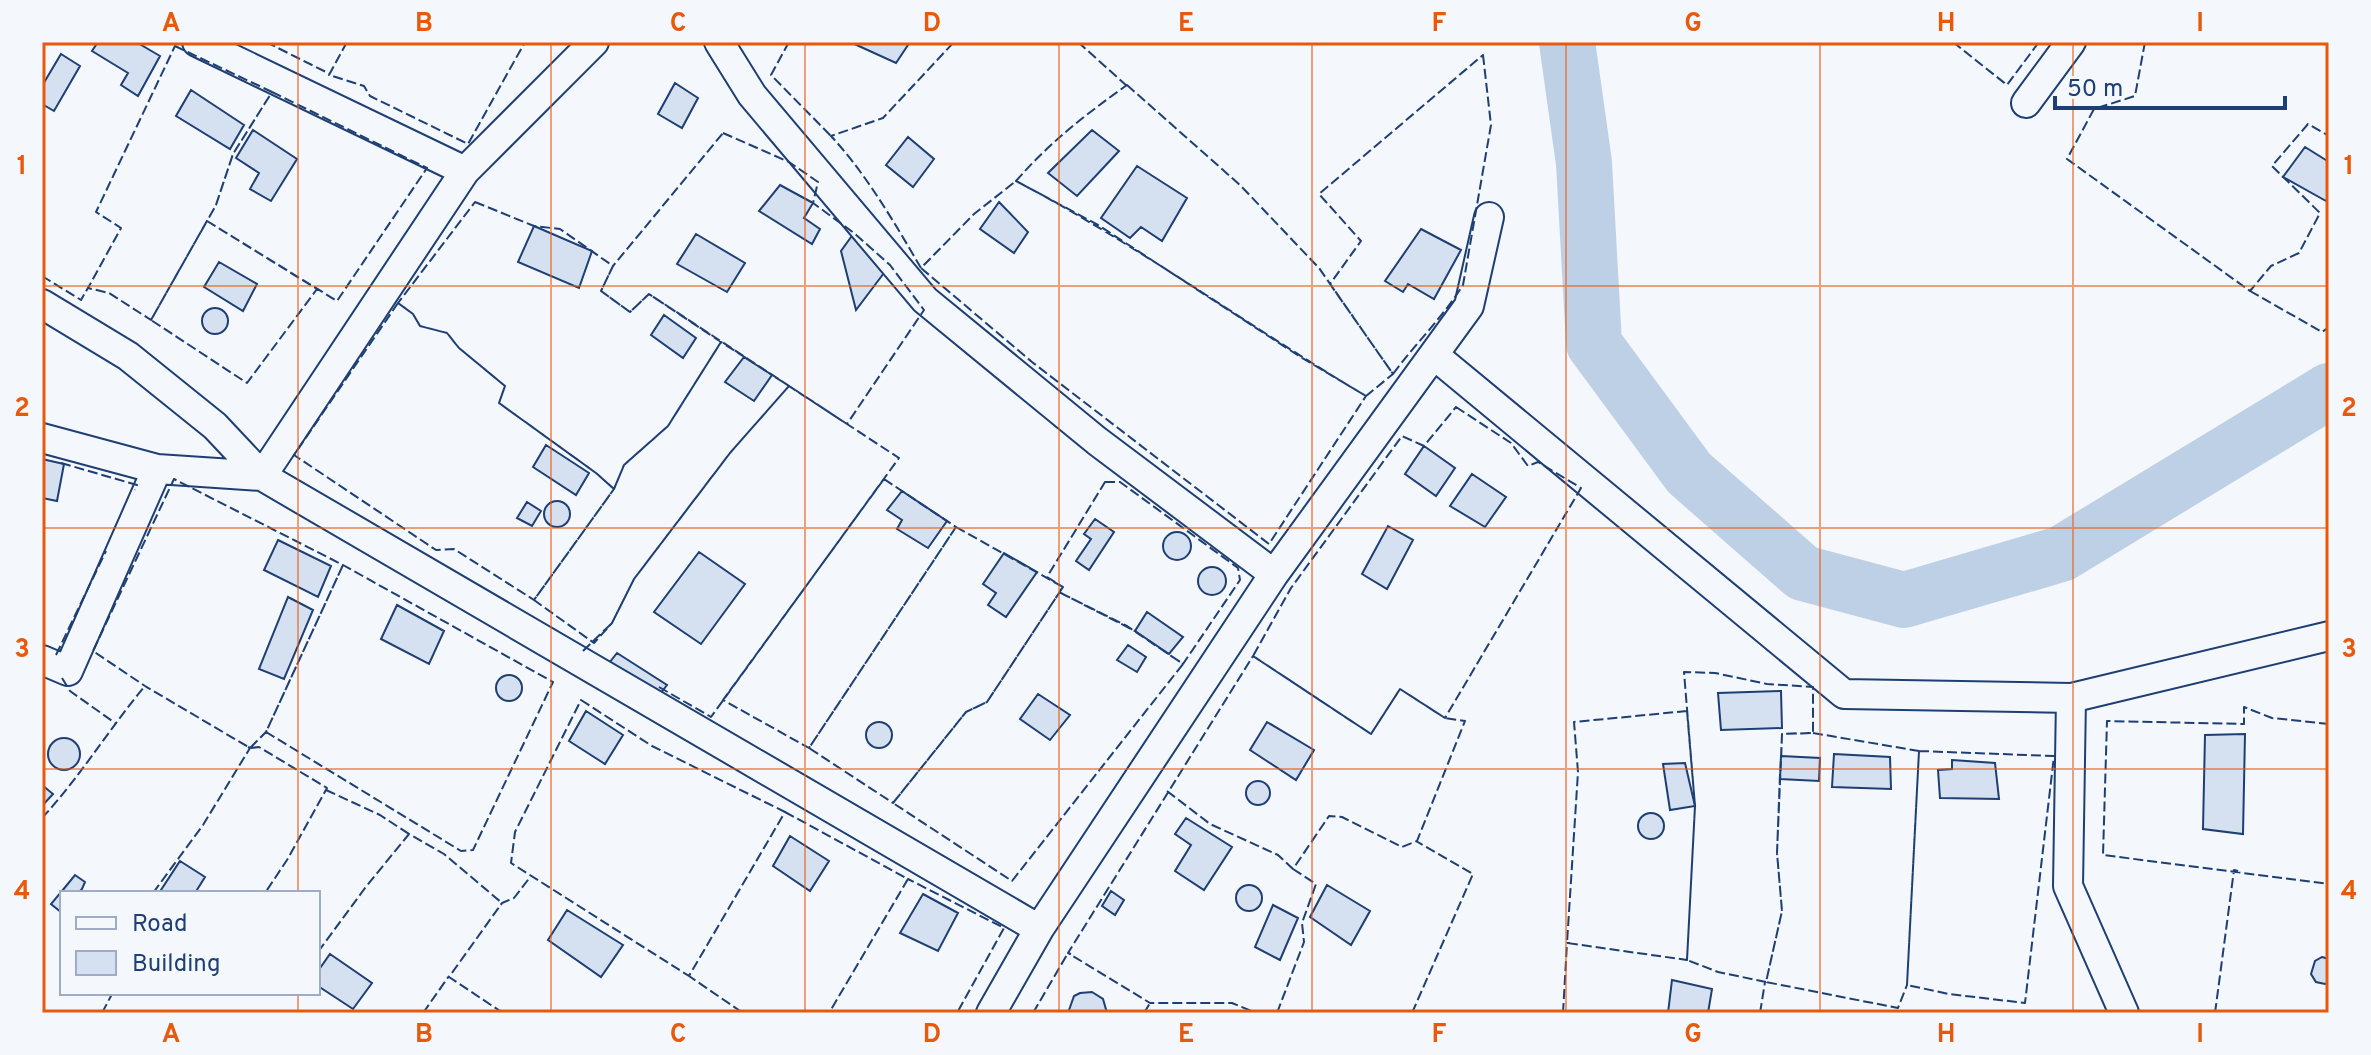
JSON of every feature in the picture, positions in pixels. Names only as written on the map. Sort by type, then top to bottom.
[{"type":"street","points":[[197,42],[465,171]]},
{"type":"street","points":[[262,476],[465,171],[594,42]]},
{"type":"street","points":[[719,42],[752,95],[925,300],[1097,441],[1274,574]]},
{"type":"street","points":[[2026,103],[2071,42]]},
{"type":"street","points":[[991,1013],[1039,929],[1274,574],[1469,306],[1489,217]]},
{"type":"street","points":[[42,304],[128,356],[215,426],[262,476],[1039,929]]},
{"type":"street","points":[[1434,355],[1844,694],[2071,698],[2329,636]]},
{"type":"street","points":[[42,438],[157,469],[262,476]]},
{"type":"street","points":[[42,660],[68,671],[157,469]]},
{"type":"street","points":[[2071,698],[2068,886],[2124,1013]]},
{"type":"building","points":[[98,42],[136,42],[160,56],[138,96],[121,85],[128,73],[92,51]]},
{"type":"building","points":[[850,42],[910,42],[896,63]]},
{"type":"building","points":[[61,54],[80,66],[54,111],[42,104],[42,86]]},
{"type":"building","points":[[675,83],[698,98],[682,128],[658,114]]},
{"type":"building","points":[[191,90],[244,125],[230,149],[176,116]]},
{"type":"building","points":[[253,130],[297,159],[271,201],[250,189],[259,173],[236,158]]},
{"type":"building","points":[[1092,130],[1119,151],[1077,196],[1048,173]]},
{"type":"building","points":[[908,137],[934,159],[913,187],[886,165]]},
{"type":"building","points":[[2305,147],[2329,162],[2329,196],[2326,201],[2283,177]]},
{"type":"building","points":[[1137,166],[1187,198],[1162,241],[1141,227],[1130,238],[1101,218]]},
{"type":"building","points":[[780,185],[813,203],[804,218],[820,229],[812,244],[759,211]]},
{"type":"building","points":[[999,202],[1028,232],[1014,253],[980,229]]},
{"type":"building","points":[[534,226],[592,251],[579,288],[518,262]]},
{"type":"building","points":[[1421,229],[1461,250],[1434,299],[1408,284],[1403,292],[1385,281]]},
{"type":"building","points":[[854,233],[890,265],[856,310],[841,251]]},
{"type":"building","points":[[696,234],[745,263],[727,292],[677,264]]},
{"type":"building","points":[[219,262],[257,284],[243,311],[204,287]]},
{"type":"building","points":[[215,308],[224,312],[228,321],[224,330],[215,334],[206,330],[202,321],[206,312]]},
{"type":"building","points":[[664,315],[696,338],[683,358],[651,335]]},
{"type":"building","points":[[744,357],[772,375],[754,401],[725,382]]},
{"type":"building","points":[[546,445],[589,473],[576,495],[533,467]]},
{"type":"building","points":[[1424,446],[1455,468],[1436,496],[1405,474]]},
{"type":"building","points":[[42,459],[64,464],[57,501],[42,498]]},
{"type":"building","points":[[1472,474],[1506,497],[1485,527],[1450,506]]},
{"type":"building","points":[[902,491],[947,521],[928,548],[897,529],[902,520],[887,510]]},
{"type":"building","points":[[557,501],[566,505],[570,514],[566,523],[557,527],[548,523],[544,514],[548,505]]},
{"type":"building","points":[[527,502],[541,511],[532,526],[517,518]]},
{"type":"building","points":[[1095,519],[1114,532],[1089,570],[1076,561],[1091,539],[1084,534]]},
{"type":"building","points":[[1388,526],[1413,540],[1387,589],[1362,574]]},
{"type":"building","points":[[1177,532],[1187,536],[1191,546],[1187,556],[1177,560],[1167,556],[1163,546],[1167,536]]},
{"type":"building","points":[[278,540],[331,566],[318,597],[264,570]]},
{"type":"building","points":[[699,552],[745,584],[701,644],[654,612]]},
{"type":"building","points":[[1004,553],[1037,572],[1006,617],[988,605],[996,593],[983,584]]},
{"type":"building","points":[[1212,567],[1222,571],[1226,581],[1222,591],[1212,595],[1202,591],[1198,581],[1202,571]]},
{"type":"building","points":[[288,597],[313,610],[284,679],[259,669]]},
{"type":"building","points":[[397,605],[444,631],[429,664],[381,639]]},
{"type":"building","points":[[1147,612],[1183,637],[1169,654],[1135,631]]},
{"type":"building","points":[[1128,645],[1146,657],[1137,672],[1117,660]]},
{"type":"building","points":[[617,653],[667,685],[657,698],[606,667]]},
{"type":"building","points":[[509,675],[518,679],[522,688],[518,697],[509,701],[500,697],[496,688],[500,679]]},
{"type":"building","points":[[1781,691],[1782,728],[1721,730],[1718,693]]},
{"type":"building","points":[[1038,694],[1070,715],[1050,740],[1020,719]]},
{"type":"building","points":[[586,711],[623,735],[605,764],[569,741]]},
{"type":"building","points":[[879,722],[888,726],[892,735],[888,744],[879,748],[870,744],[866,735],[870,726]]},
{"type":"building","points":[[1267,722],[1314,750],[1296,780],[1250,750]]},
{"type":"building","points":[[2245,734],[2243,834],[2203,829],[2205,735]]},
{"type":"building","points":[[64,738],[75,743],[80,754],[75,765],[64,770],[53,765],[48,754],[53,743]]},
{"type":"building","points":[[1834,754],[1890,757],[1891,789],[1832,787]]},
{"type":"building","points":[[1781,756],[1820,758],[1819,781],[1780,779]]},
{"type":"building","points":[[1952,760],[1995,763],[1999,799],[1940,798],[1938,770],[1952,769]]},
{"type":"building","points":[[1685,763],[1695,806],[1670,810],[1663,764]]},
{"type":"building","points":[[1258,781],[1266,785],[1270,793],[1266,801],[1258,805],[1250,801],[1246,793],[1250,785]]},
{"type":"building","points":[[42,785],[53,794],[42,806]]},
{"type":"building","points":[[1651,813],[1660,817],[1664,826],[1660,835],[1651,839],[1642,835],[1638,826],[1642,817]]},
{"type":"building","points":[[1186,818],[1232,847],[1204,890],[1175,871],[1191,845],[1175,834]]},
{"type":"building","points":[[790,836],[829,861],[810,891],[773,866]]},
{"type":"building","points":[[180,861],[205,877],[196,891],[160,891]]},
{"type":"building","points":[[75,875],[85,882],[80,891],[62,891]]},
{"type":"building","points":[[1249,885],[1258,889],[1262,898],[1258,907],[1249,911],[1240,907],[1236,898],[1240,889]]},
{"type":"building","points":[[1327,885],[1370,911],[1351,945],[1310,917]]},
{"type":"building","points":[[1111,891],[1124,900],[1115,915],[1102,906]]},
{"type":"building","points":[[60,893],[60,911],[51,904]]},
{"type":"building","points":[[923,894],[958,913],[938,951],[900,933]]},
{"type":"building","points":[[1273,905],[1298,918],[1280,960],[1255,947]]},
{"type":"building","points":[[567,910],[623,945],[601,977],[548,940]]},
{"type":"building","points":[[330,954],[372,983],[353,1009],[320,987],[320,968]]},
{"type":"building","points":[[2322,957],[2329,959],[2329,983],[2325,984],[2316,982],[2311,974],[2315,961]]},
{"type":"building","points":[[1672,980],[1712,989],[1708,1013],[1668,1013]]},
{"type":"building","points":[[1092,992],[1103,999],[1107,1013],[1068,1013],[1074,996]]},
{"type":"waterway","points":[[1567,42],[1584,163],[1594,344],[1689,473],[1803,573],[1904,600],[2061,554],[2329,391]]},
{"type":"fence","points":[[266,42],[330,74]]},
{"type":"fence","points":[[347,42],[329,75],[364,86],[370,96],[468,144],[525,42]]},
{"type":"fence","points":[[789,42],[771,75],[831,136],[834,135]]},
{"type":"fence","points":[[921,268],[868,183],[831,136],[883,118],[954,42]]},
{"type":"fence","points":[[1078,42],[1127,86]]},
{"type":"fence","points":[[1953,42],[2007,85],[2039,42]]},
{"type":"fence","points":[[2145,42],[2135,96],[2094,109],[2067,159],[2250,291],[2271,266],[2299,253],[2320,213],[2272,166],[2308,124],[2329,136]]},
{"type":"fence","points":[[175,46],[272,92],[233,154],[216,205],[151,320],[109,293],[88,288],[121,228],[96,212],[175,46]]},
{"type":"fence","points":[[1483,55],[1491,125],[1463,285],[1393,374],[1330,284],[1361,241],[1319,194],[1483,55]]},
{"type":"fence","points":[[1127,85],[1240,185],[1319,268],[1393,374],[1366,396],[1106,232],[1016,181],[1068,130],[1127,85]]},
{"type":"fence","points":[[272,92],[427,168],[337,301],[207,221],[216,205],[233,154],[272,92]]},
{"type":"fence","points":[[723,133],[789,162],[818,182],[813,203],[890,265],[924,310],[847,424],[649,294],[630,312],[601,291],[613,266],[723,133]]},
{"type":"fence","points":[[1016,181],[1098,225],[1366,396],[1269,544],[1032,362],[921,268],[974,214],[1016,181]]},
{"type":"fence","points":[[475,202],[534,226],[560,229],[613,266],[601,291],[630,312],[649,294],[721,342],[668,426],[624,465],[614,489],[499,403],[505,386],[459,348],[447,333],[420,326],[413,314],[398,303],[475,202]]},
{"type":"fence","points":[[207,221],[317,289],[247,383],[151,320],[207,221]]},
{"type":"fence","points":[[42,276],[81,300],[89,286]]},
{"type":"fence","points":[[2250,291],[2322,332],[2329,327]]},
{"type":"fence","points":[[398,303],[413,314],[420,326],[447,333],[459,348],[505,386],[499,403],[614,489],[534,600],[454,549],[436,550],[294,455],[398,303]]},
{"type":"fence","points":[[746,358],[721,342],[668,426],[624,465],[614,489],[534,600],[594,643],[612,623],[634,579],[730,453],[789,386]]},
{"type":"fence","points":[[659,687],[711,717],[899,458],[769,373]]},
{"type":"fence","points":[[583,651],[612,623],[634,579],[730,453],[789,386]]},
{"type":"fence","points":[[1456,407],[1511,443],[1528,466],[1538,462],[1581,488],[1445,718],[1400,689],[1371,734],[1253,656],[1291,588],[1402,436],[1424,446],[1456,407]]},
{"type":"fence","points":[[61,463],[137,485],[135,490]]},
{"type":"fence","points":[[343,565],[266,732],[250,748],[145,686],[93,651],[174,479],[343,565],[553,682],[473,850],[461,851],[266,732],[343,565]]},
{"type":"fence","points":[[884,479],[956,527],[809,748],[723,700],[884,479]]},
{"type":"fence","points":[[1105,482],[1120,482],[1238,568],[1240,580],[1183,664],[1127,626],[1059,592],[1063,587],[1047,577],[1105,482]]},
{"type":"fence","points":[[956,527],[1063,587],[987,702],[966,712],[893,803],[809,748],[956,527]]},
{"type":"fence","points":[[56,655],[106,551]]},
{"type":"fence","points":[[1063,587],[987,702],[966,712],[893,803],[1012,881],[1183,664],[1167,653]]},
{"type":"fence","points":[[1059,592],[1137,632]]},
{"type":"fence","points":[[1167,791],[1210,824],[1278,855],[1293,869],[1329,816],[1342,817],[1402,847],[1417,841],[1465,721],[1445,718],[1400,689],[1371,734],[1253,656],[1068,953],[1150,1003],[1232,1003],[1256,1013]]},
{"type":"fence","points":[[1687,711],[1574,722],[1578,772],[1567,943],[1687,960],[1695,806],[1684,672],[1715,673],[1767,684],[1813,687],[1813,733],[1782,734],[1781,762]]},
{"type":"fence","points":[[62,678],[70,691],[115,723]]},
{"type":"fence","points":[[42,818],[145,686],[148,688]]},
{"type":"fence","points":[[581,700],[652,746],[785,812],[689,976],[511,863],[515,832],[581,700]]},
{"type":"fence","points":[[2329,724],[2272,718],[2244,707],[2244,724],[2107,721],[2103,855],[2329,884]]},
{"type":"fence","points":[[1687,711],[1695,806],[1687,960],[1718,972],[1766,982],[1782,911],[1777,853],[1780,774]]},
{"type":"fence","points":[[1813,733],[1919,751],[1907,985],[1898,1008],[1766,982],[1782,911],[1777,853],[1782,734],[1813,733]]},
{"type":"fence","points":[[154,891],[203,825],[248,747]]},
{"type":"fence","points":[[251,748],[259,747],[327,788],[266,891]]},
{"type":"fence","points":[[1919,751],[2054,756],[2025,1003],[1949,994],[1907,985],[1919,751]]},
{"type":"fence","points":[[326,790],[380,815],[409,834]]},
{"type":"fence","points":[[785,812],[908,879],[829,1013]]},
{"type":"fence","points":[[320,949],[409,834],[444,854],[501,905]]},
{"type":"fence","points":[[1412,1013],[1473,874],[1416,841]]},
{"type":"fence","points":[[1277,1013],[1304,942],[1302,923],[1316,884],[1293,869]]},
{"type":"fence","points":[[2215,1013],[2234,870],[2238,871]]},
{"type":"fence","points":[[503,1013],[449,977],[502,903],[514,898],[531,876]]},
{"type":"fence","points":[[906,882],[908,879],[1004,928],[957,1013]]},
{"type":"fence","points":[[1563,1013],[1567,943],[1570,943]]},
{"type":"fence","points":[[1033,1013],[1068,953],[1071,954]]},
{"type":"fence","points":[[690,974],[743,1013]]},
{"type":"fence","points":[[423,1013],[449,976]]},
{"type":"fence","points":[[1760,1013],[1765,982]]},
{"type":"fence","points":[[102,1013],[111,995]]},
{"type":"fence","points":[[1144,1013],[1150,1003]]}]
